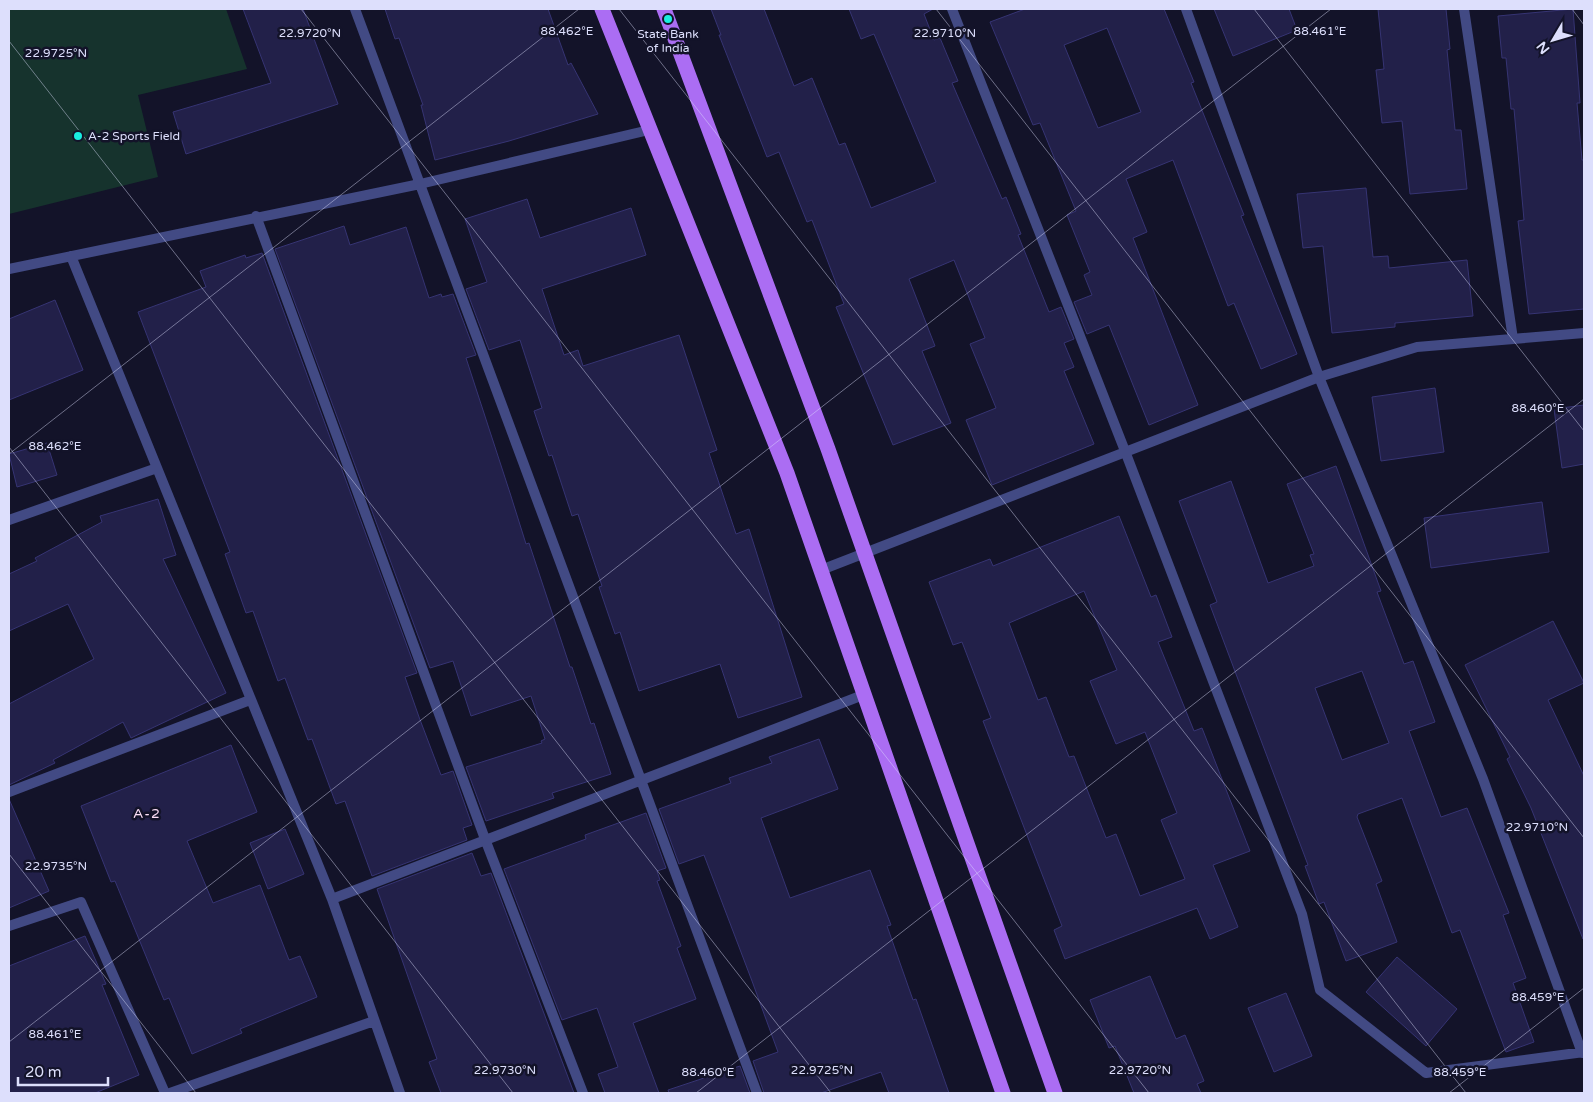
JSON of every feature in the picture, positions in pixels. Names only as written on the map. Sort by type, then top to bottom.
[{"type":"main road","points":[[602,9],[787,472],[1003,1093]]},
{"type":"main road","points":[[664,9],[828,449],[1055,1093]]},
{"type":"street","points":[[354,9],[757,1093]]},
{"type":"street","points":[[952,9],[1125,452],[1302,914],[1320,990],[1426,1072],[1583,1052],[1483,779],[1319,377],[1186,9]]},
{"type":"street","points":[[1464,9],[1513,339]]},
{"type":"street","points":[[9,269],[256,216],[420,184],[649,130]]},
{"type":"street","points":[[256,216],[485,839],[583,1093]]},
{"type":"street","points":[[71,256],[332,899],[400,1093]]},
{"type":"street","points":[[821,570],[864,551],[1319,377],[1417,347],[1584,333]]},
{"type":"street","points":[[9,520],[157,468]]},
{"type":"street","points":[[332,899],[485,839],[641,782],[863,695]]},
{"type":"street","points":[[9,792],[250,700]]},
{"type":"street","points":[[9,926],[81,902],[165,1093]]},
{"type":"street","points":[[170,1093],[374,1021]]},
{"type":"green space","name":"A-2 Sports Field","points":[[9,9],[226,9],[247,69],[138,95],[158,177],[9,214]]},
{"type":"building","points":[[243,9],[303,9],[338,104],[186,154],[173,112],[271,83]]},
{"type":"building","points":[[385,9],[548,9],[568,65],[571,63],[598,114],[509,141],[435,160],[421,105],[423,105],[399,38],[395,39]]},
{"type":"building","points":[[711,9],[764,9],[794,86],[812,78],[839,145],[845,143],[871,208],[936,182],[874,34],[861,39],[849,9],[933,9],[924,14],[934,40],[940,38],[958,81],[952,83],[1002,199],[1006,197],[1021,234],[1018,235],[1049,312],[1061,307],[1074,339],[1064,343],[1074,367],[1064,371],[1094,444],[992,485],[966,420],[996,408],[970,344],[985,338],[954,260],[909,279],[935,346],[922,351],[951,423],[893,445],[836,307],[844,304],[812,220],[807,222],[779,152],[767,157],[719,35],[721,35]]},
{"type":"building","points":[[1025,9],[1164,9],[1194,82],[1191,83],[1244,215],[1241,216],[1297,354],[1261,369],[1234,303],[1228,306],[1173,160],[1126,179],[1147,232],[1133,238],[1198,405],[1149,425],[1109,325],[1087,334],[1074,302],[1092,295],[1084,275],[1090,272],[1067,215],[1076,211],[1040,123],[1033,125],[990,22]],"holes":[[[1107,28],[1141,112],[1098,128],[1064,45]]]},
{"type":"building","points":[[1214,9],[1289,9],[1297,30],[1233,56]]},
{"type":"building","points":[[1378,9],[1446,9],[1450,49],[1447,50],[1455,130],[1461,130],[1467,189],[1410,194],[1402,121],[1382,123],[1376,70],[1384,69]]},
{"type":"building","points":[[1573,9],[1580,103],[1577,103],[1582,160],[1584,160],[1584,309],[1529,314],[1518,221],[1524,220],[1514,109],[1511,109],[1506,58],[1502,58],[1498,16]]},
{"type":"building","points":[[1366,188],[1373,257],[1388,256],[1389,268],[1467,260],[1473,316],[1395,323],[1395,327],[1332,333],[1323,246],[1303,248],[1297,194]]},
{"type":"building","points":[[527,199],[540,238],[631,208],[646,255],[542,289],[564,355],[578,350],[583,366],[679,335],[717,450],[709,453],[736,534],[749,529],[802,697],[738,718],[720,664],[639,691],[620,632],[615,634],[599,587],[602,586],[578,514],[572,516],[552,455],[549,456],[534,411],[542,408],[520,340],[489,350],[466,289],[487,282],[465,219]]},
{"type":"building","points":[[344,226],[350,245],[406,227],[429,298],[441,294],[442,297],[453,294],[476,355],[466,358],[526,544],[529,543],[570,667],[572,667],[591,724],[594,723],[611,774],[552,793],[554,798],[486,821],[466,767],[542,743],[541,741],[545,739],[531,696],[471,716],[453,661],[430,668],[275,249]]},
{"type":"building","points":[[262,253],[417,673],[405,677],[419,717],[441,775],[453,771],[472,825],[463,828],[467,840],[372,876],[345,801],[336,804],[312,739],[308,740],[285,678],[278,681],[253,611],[246,613],[225,554],[230,552],[138,312],[206,287],[200,271],[245,255],[246,258]]},
{"type":"building","points":[[55,300],[83,370],[9,400],[9,319]]},
{"type":"building","points":[[1435,388],[1444,452],[1381,461],[1372,397]]},
{"type":"building","points":[[1584,405],[1584,464],[1562,468],[1554,409]]},
{"type":"building","points":[[47,443],[57,475],[17,487],[9,454]]},
{"type":"building","points":[[1336,466],[1381,591],[1377,592],[1404,664],[1413,661],[1435,722],[1409,731],[1441,817],[1467,808],[1509,913],[1503,915],[1526,978],[1513,983],[1534,1042],[1506,1052],[1460,930],[1452,933],[1402,798],[1358,814],[1357,817],[1382,881],[1376,884],[1397,942],[1346,961],[1324,902],[1319,904],[1305,866],[1308,865],[1210,605],[1217,602],[1179,501],[1231,481],[1268,583],[1314,566],[1310,555],[1314,554],[1287,484]],"holes":[[[1362,671],[1389,743],[1342,760],[1315,688]]]},
{"type":"building","points":[[158,499],[176,555],[163,559],[226,693],[131,738],[123,722],[53,760],[55,763],[9,785],[9,704],[94,659],[68,604],[9,631],[9,574],[37,561],[35,558],[102,522],[100,516]]},
{"type":"building","points":[[1542,502],[1549,552],[1431,568],[1424,518]]},
{"type":"building","points":[[1119,516],[1151,597],[1156,595],[1172,637],[1158,642],[1194,731],[1202,728],[1250,851],[1213,865],[1238,927],[1210,939],[1197,908],[1065,959],[1054,930],[1062,926],[983,721],[991,718],[962,642],[953,645],[929,582],[990,559],[993,566]],"holes":[[[1084,591],[1117,670],[1090,681],[1116,744],[1145,732],[1177,813],[1161,820],[1185,879],[1140,896],[1116,834],[1106,838],[1074,756],[1069,757],[1046,697],[1038,700],[1009,623]]]},
{"type":"building","points":[[1553,621],[1584,683],[1548,700],[1584,776],[1583,939],[1531,808],[1507,759],[1510,757],[1465,665]]},
{"type":"building","points":[[819,739],[838,789],[761,818],[790,898],[870,870],[891,925],[887,926],[913,1000],[916,999],[949,1093],[889,1093],[881,1072],[821,1093],[764,1093],[753,1061],[778,1052],[752,981],[704,855],[679,864],[659,809],[731,783],[729,778],[772,763],[769,757]]},
{"type":"building","points":[[231,745],[257,812],[187,841],[213,903],[260,885],[289,960],[300,956],[317,997],[240,1029],[242,1033],[192,1054],[169,998],[164,1000],[115,881],[111,882],[81,806]]},
{"type":"building","points":[[9,799],[49,891],[9,908]]},
{"type":"building","points":[[646,813],[666,868],[657,871],[660,880],[657,881],[681,946],[677,948],[696,999],[633,1023],[659,1093],[605,1093],[598,1074],[618,1067],[597,1008],[562,1020],[504,869],[586,839],[585,835]]},
{"type":"building","points":[[285,829],[304,874],[268,889],[250,843]]},
{"type":"building","points":[[472,853],[481,876],[491,873],[574,1093],[441,1093],[429,1062],[437,1059],[377,889]]},
{"type":"building","points":[[85,936],[106,984],[102,985],[139,1075],[95,1093],[9,1093],[9,966]]},
{"type":"building","points":[[1397,957],[1457,1009],[1426,1046],[1366,992]]},
{"type":"building","points":[[1150,976],[1176,1039],[1185,1035],[1204,1081],[1197,1084],[1201,1093],[1134,1093],[1115,1046],[1109,1048],[1090,1000]]},
{"type":"building","points":[[1286,993],[1312,1056],[1274,1072],[1248,1008]]},
{"type":"building","points":[[740,1066],[750,1093],[669,1093],[668,1090]]},
{"type":"place","name":"State Bank of India","points":[[668,19]]},
{"type":"place","name":"A-2 Sports Field","points":[[78,136]]},
{"type":"district","name":"A-2","points":[[147,813]]}]
